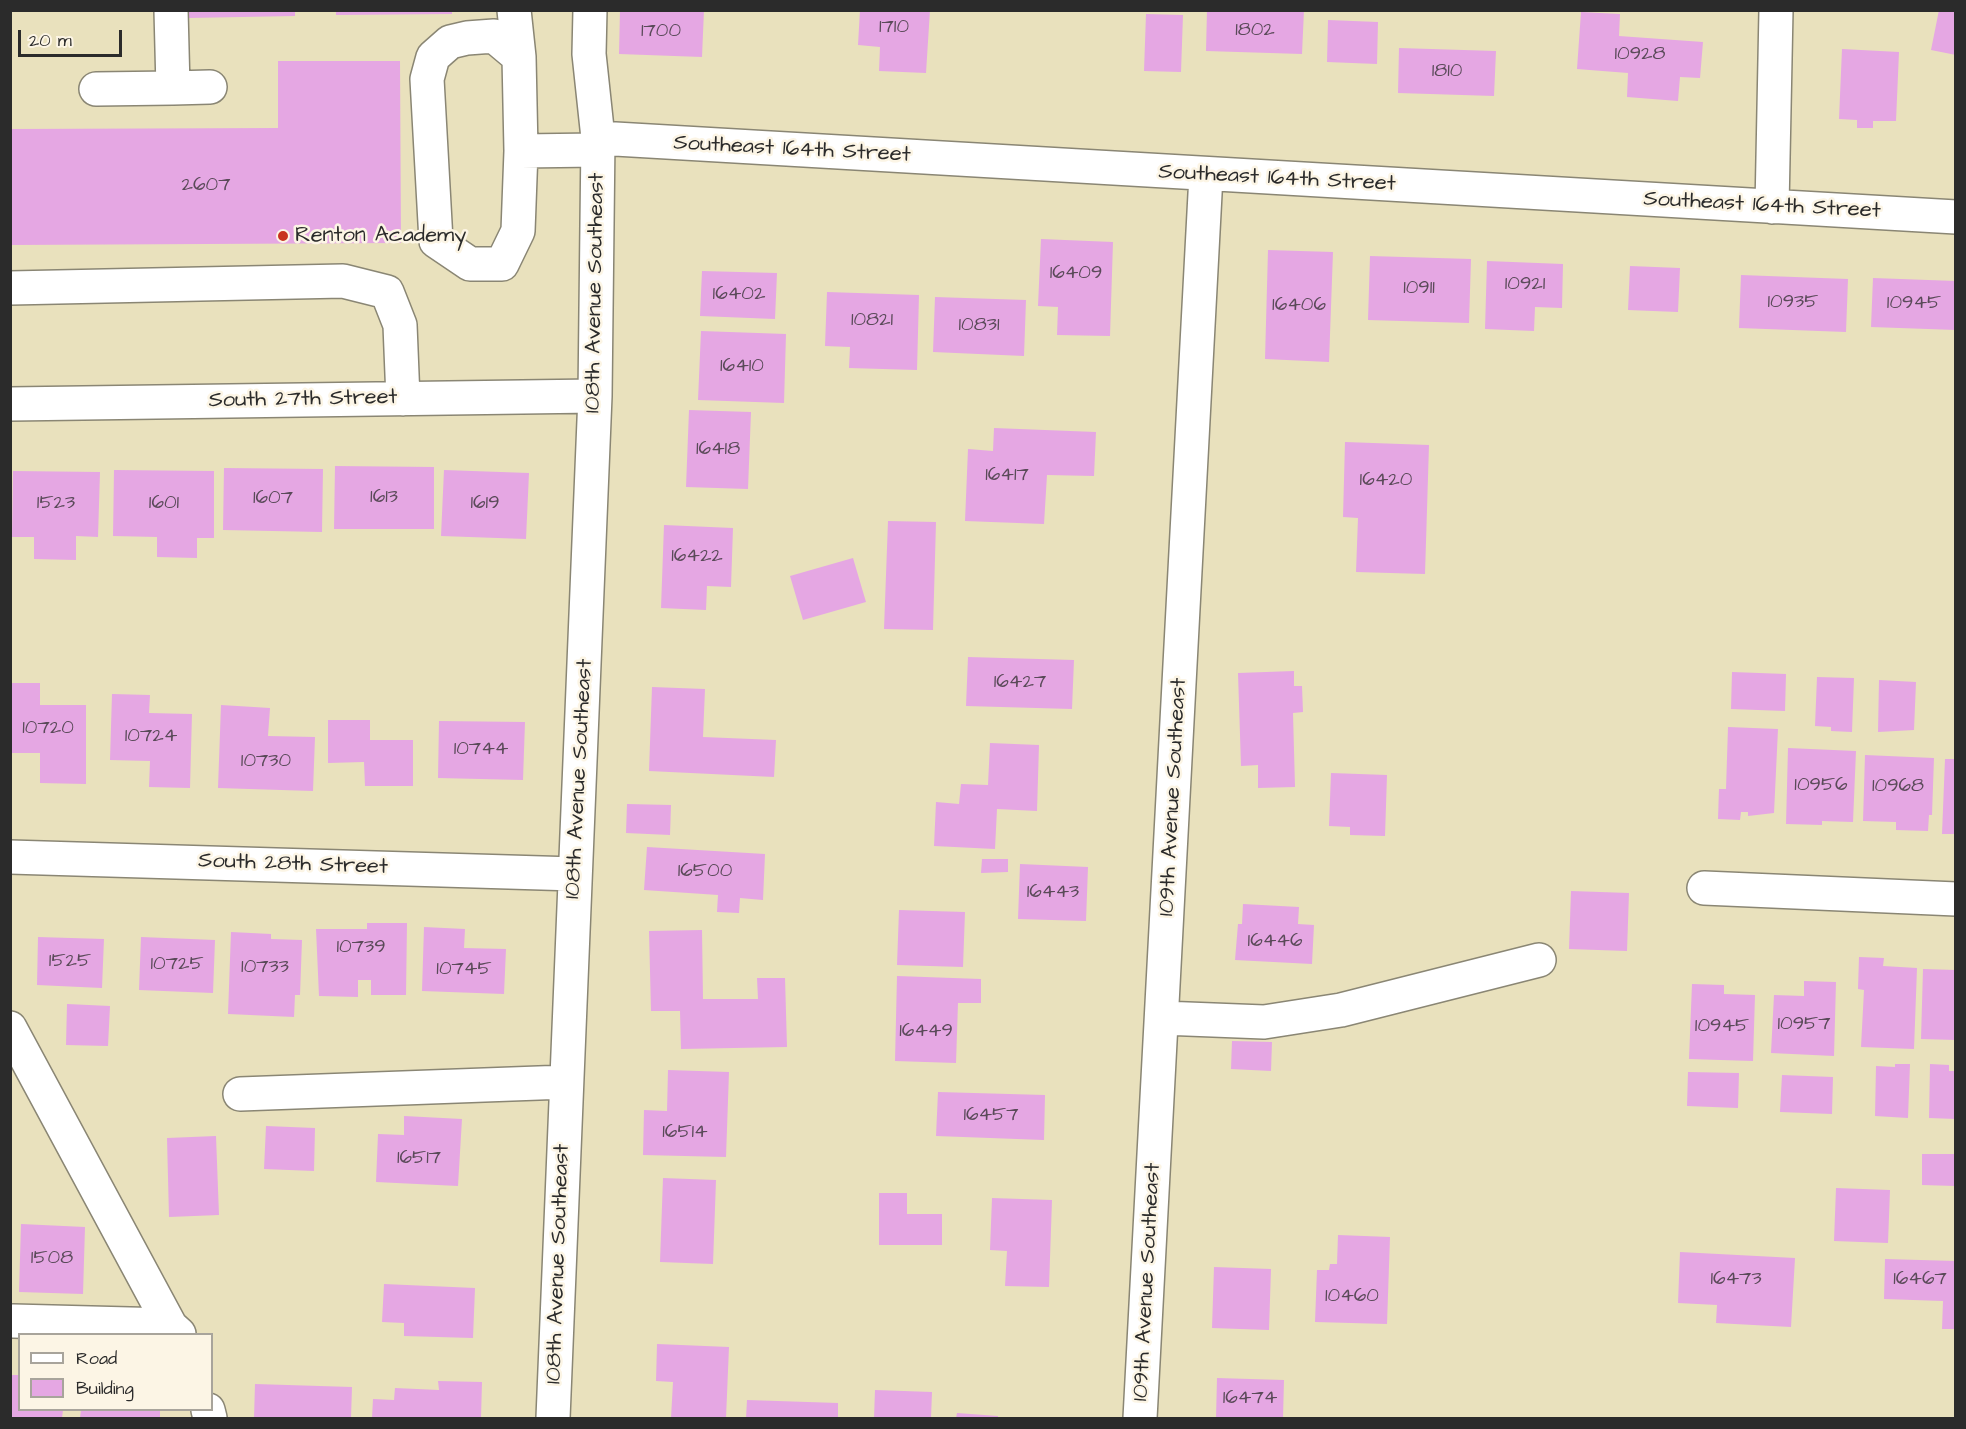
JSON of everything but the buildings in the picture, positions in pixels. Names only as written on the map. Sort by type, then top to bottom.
[{"type":"street","points":[[171,10],[173,88]]},
{"type":"street","points":[[514,10],[519,57],[521,151],[518,231],[502,264],[471,264],[436,241],[427,79],[433,57],[450,42],[494,36],[519,57]]},
{"type":"street","name":"108th Avenue Southeast","points":[[553,1419],[595,396],[598,144],[590,54],[590,10]]},
{"type":"street","points":[[1772,207],[1776,10]]},
{"type":"street","points":[[96,89],[210,87]]},
{"type":"street","name":"Southeast 164th Street","points":[[521,151],[598,144],[1206,174],[1956,217]]},
{"type":"street","name":"109th Avenue Southeast","points":[[1140,1419],[1206,174]]},
{"type":"street","points":[[10,288],[343,281],[387,292],[400,325],[403,399]]},
{"type":"street","name":"South 27th Street","points":[[10,404],[595,396]]},
{"type":"street","name":"South 28th Street","points":[[10,857],[575,874]]},
{"type":"street","points":[[1704,888],[1956,899]]},
{"type":"street","points":[[1162,1018],[1264,1023],[1341,1010],[1539,960]]},
{"type":"street","points":[[10,1028],[175,1331]]},
{"type":"street","points":[[240,1094],[566,1082]]},
{"type":"street","points":[[13,1321],[175,1331]]},
{"type":"place","name":"Renton Academy","points":[[283,236]]}]
